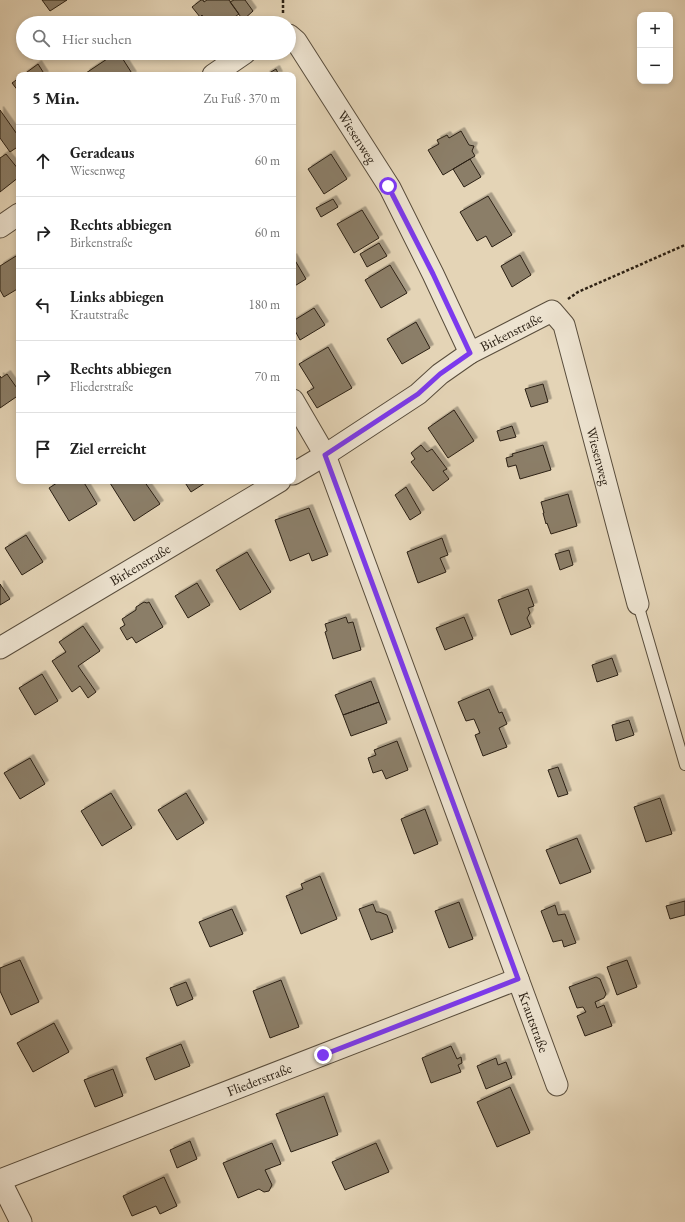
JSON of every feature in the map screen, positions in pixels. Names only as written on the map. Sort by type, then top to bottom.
[{"type":"street","name":"Wiesenweg","points":[[296,40],[390,188],[470,353]]},
{"type":"street","points":[[217,72],[235,60]]},
{"type":"street","points":[[0,227],[16,216]]},
{"type":"street","name":"Wiesenweg","points":[[552,311],[564,325],[638,604]]},
{"type":"street","name":"Birkenstraße","points":[[296,472],[418,394],[440,374],[470,353],[552,311]]},
{"type":"street","name":"Krautstraße","points":[[296,405],[325,455],[558,1085]]},
{"type":"street","name":"Birkenstraße","points":[[0,648],[275,484]]},
{"type":"street","name":"Fliederstraße","points":[[0,1180],[518,979]]},
{"type":"street","points":[[0,1180],[21,1222]]},
{"type":"lane","points":[[638,604],[685,765]]},
{"type":"path","points":[[283,0],[285,16]]},
{"type":"path","points":[[552,311],[578,292],[685,245]]},
{"type":"building","points":[[42,0],[67,0],[50,11]]},
{"type":"building","points":[[201,0],[204,2],[207,0],[229,0],[239,14],[236,16],[199,16],[192,7]]},
{"type":"building","points":[[234,0],[245,0],[253,11],[247,16],[240,16],[230,2]]},
{"type":"building","points":[[106,60],[123,60],[131,72],[88,72]]},
{"type":"building","points":[[38,64],[43,72],[27,72]]},
{"type":"building","points":[[16,80],[16,88],[12,83]]},
{"type":"building","points":[[0,110],[16,133],[16,148],[10,152],[0,138]]},
{"type":"building","points":[[461,131],[469,145],[474,146],[472,151],[475,156],[443,175],[428,150],[439,144],[437,140],[447,135],[449,138]]},
{"type":"building","points":[[6,154],[16,166],[16,179],[0,192],[0,158]]},
{"type":"building","points":[[331,154],[347,179],[324,194],[308,169]]},
{"type":"building","points":[[470,159],[481,177],[464,187],[453,169]]},
{"type":"building","points":[[488,196],[512,235],[492,247],[486,236],[477,241],[460,212]]},
{"type":"building","points":[[333,199],[338,207],[321,217],[316,208]]},
{"type":"building","points":[[362,210],[379,238],[354,253],[337,224]]},
{"type":"building","points":[[379,243],[387,256],[367,267],[360,254]]},
{"type":"building","points":[[520,255],[531,275],[512,287],[501,266]]},
{"type":"building","points":[[16,256],[16,290],[4,297],[0,290],[0,266]]},
{"type":"building","points":[[296,262],[306,279],[296,285]]},
{"type":"building","points":[[390,265],[407,293],[381,308],[365,280]]},
{"type":"building","points":[[314,308],[325,325],[300,340],[296,333],[296,319]]},
{"type":"building","points":[[416,322],[430,348],[402,364],[387,339]]},
{"type":"building","points":[[328,347],[352,388],[317,408],[307,392],[314,388],[299,364]]},
{"type":"building","points":[[7,374],[16,387],[16,397],[0,408],[0,376],[1,378]]},
{"type":"building","points":[[543,384],[548,402],[531,407],[525,389]]},
{"type":"building","points":[[454,410],[474,441],[448,458],[428,428]]},
{"type":"building","points":[[512,426],[516,437],[500,441],[497,431]]},
{"type":"building","points":[[421,445],[427,452],[432,449],[447,469],[443,471],[449,479],[433,491],[411,462],[415,459],[411,453]]},
{"type":"building","points":[[543,445],[551,470],[520,479],[516,465],[508,467],[506,458],[513,456],[512,454]]},
{"type":"building","points":[[55,484],[85,484],[97,504],[69,521],[49,488]]},
{"type":"building","points":[[111,484],[146,484],[160,504],[134,521]]},
{"type":"building","points":[[186,484],[203,484],[191,492]]},
{"type":"building","points":[[406,487],[421,513],[410,520],[395,495]]},
{"type":"building","points":[[568,494],[577,526],[551,534],[547,523],[546,524],[541,502]]},
{"type":"building","points":[[309,508],[328,555],[312,561],[309,553],[290,561],[275,520]]},
{"type":"building","points":[[26,535],[43,562],[22,575],[5,548]]},
{"type":"building","points":[[442,538],[448,555],[440,558],[446,572],[418,583],[407,552]]},
{"type":"building","points":[[569,550],[573,565],[560,570],[555,554]]},
{"type":"building","points":[[247,552],[271,592],[240,610],[216,570]]},
{"type":"building","points":[[197,583],[210,605],[188,618],[175,596]]},
{"type":"building","points":[[0,584],[10,599],[0,605]]},
{"type":"building","points":[[528,589],[534,606],[528,608],[530,613],[527,618],[531,627],[511,635],[498,600]]},
{"type":"building","points":[[144,602],[149,602],[163,627],[136,643],[132,637],[127,640],[120,628],[125,625],[122,619],[136,610],[136,607]]},
{"type":"building","points":[[346,617],[348,623],[353,622],[361,650],[333,659],[325,632],[327,631],[325,624]]},
{"type":"building","points":[[464,617],[473,639],[445,650],[436,628]]},
{"type":"building","points":[[83,626],[100,651],[78,666],[96,692],[88,698],[80,686],[72,692],[52,661],[66,652],[59,642]]},
{"type":"building","points":[[612,658],[618,675],[597,682],[592,665]]},
{"type":"building","points":[[42,674],[58,701],[35,715],[19,688]]},
{"type":"building","points":[[371,681],[379,702],[343,715],[335,695]]},
{"type":"building","points":[[489,689],[499,713],[502,712],[507,724],[499,728],[507,747],[483,756],[475,735],[480,733],[474,719],[466,721],[458,702]]},
{"type":"building","points":[[379,702],[387,723],[351,736],[343,715]]},
{"type":"building","points":[[629,720],[634,735],[616,741],[612,725]]},
{"type":"building","points":[[397,741],[408,770],[386,779],[382,770],[373,773],[368,758],[376,755],[374,750]]},
{"type":"building","points":[[30,758],[45,784],[20,799],[4,773]]},
{"type":"building","points":[[558,767],[568,794],[558,797],[548,770]]},
{"type":"building","points":[[111,793],[132,828],[102,846],[81,811]]},
{"type":"building","points":[[186,793],[204,823],[177,840],[158,810]]},
{"type":"building","points":[[660,798],[672,834],[646,842],[634,807]]},
{"type":"building","points":[[425,809],[438,844],[414,854],[401,819]]},
{"type":"building","points":[[577,838],[591,872],[560,884],[546,850]]},
{"type":"building","points":[[320,876],[337,919],[301,934],[286,896],[303,889],[301,884]]},
{"type":"building","points":[[685,901],[685,915],[670,919],[666,906]]},
{"type":"building","points":[[459,902],[473,939],[449,948],[435,911]]},
{"type":"building","points":[[373,904],[376,912],[387,915],[393,932],[371,940],[359,909]]},
{"type":"building","points":[[555,905],[558,915],[565,914],[576,943],[564,947],[562,940],[553,942],[541,911]]},
{"type":"building","points":[[232,909],[243,934],[210,947],[199,922]]},
{"type":"building","points":[[20,960],[39,1002],[11,1015],[0,991],[0,968]]},
{"type":"building","points":[[627,960],[637,987],[617,995],[607,967]]},
{"type":"building","points":[[596,977],[600,979],[606,994],[604,998],[595,1002],[597,1008],[604,1005],[612,1026],[585,1036],[577,1016],[586,1012],[583,1007],[577,1008],[569,987]]},
{"type":"building","points":[[281,980],[299,1027],[270,1038],[253,991]]},
{"type":"building","points":[[186,982],[193,999],[177,1006],[170,988]]},
{"type":"building","points":[[54,1023],[69,1052],[33,1072],[17,1043]]},
{"type":"building","points":[[181,1044],[190,1066],[155,1080],[146,1058]]},
{"type":"building","points":[[451,1046],[457,1059],[461,1057],[462,1063],[458,1065],[461,1072],[431,1083],[422,1058]]},
{"type":"building","points":[[496,1058],[498,1065],[506,1062],[512,1078],[486,1089],[477,1066]]},
{"type":"building","points":[[113,1069],[123,1096],[95,1107],[84,1080]]},
{"type":"building","points":[[510,1087],[530,1133],[497,1147],[477,1102]]},
{"type":"building","points":[[324,1096],[338,1135],[291,1152],[276,1114]]},
{"type":"building","points":[[190,1141],[197,1159],[177,1168],[170,1150]]},
{"type":"building","points":[[272,1143],[281,1164],[265,1170],[272,1185],[269,1191],[264,1192],[259,1189],[238,1198],[223,1163]]},
{"type":"building","points":[[376,1143],[389,1172],[345,1190],[332,1162]]},
{"type":"building","points":[[164,1177],[177,1206],[160,1214],[156,1206],[132,1216],[123,1196]]},
{"type":"route","points":[[323,1055],[518,979],[325,455],[418,394],[440,374],[470,353],[433,274],[388,186]]}]
